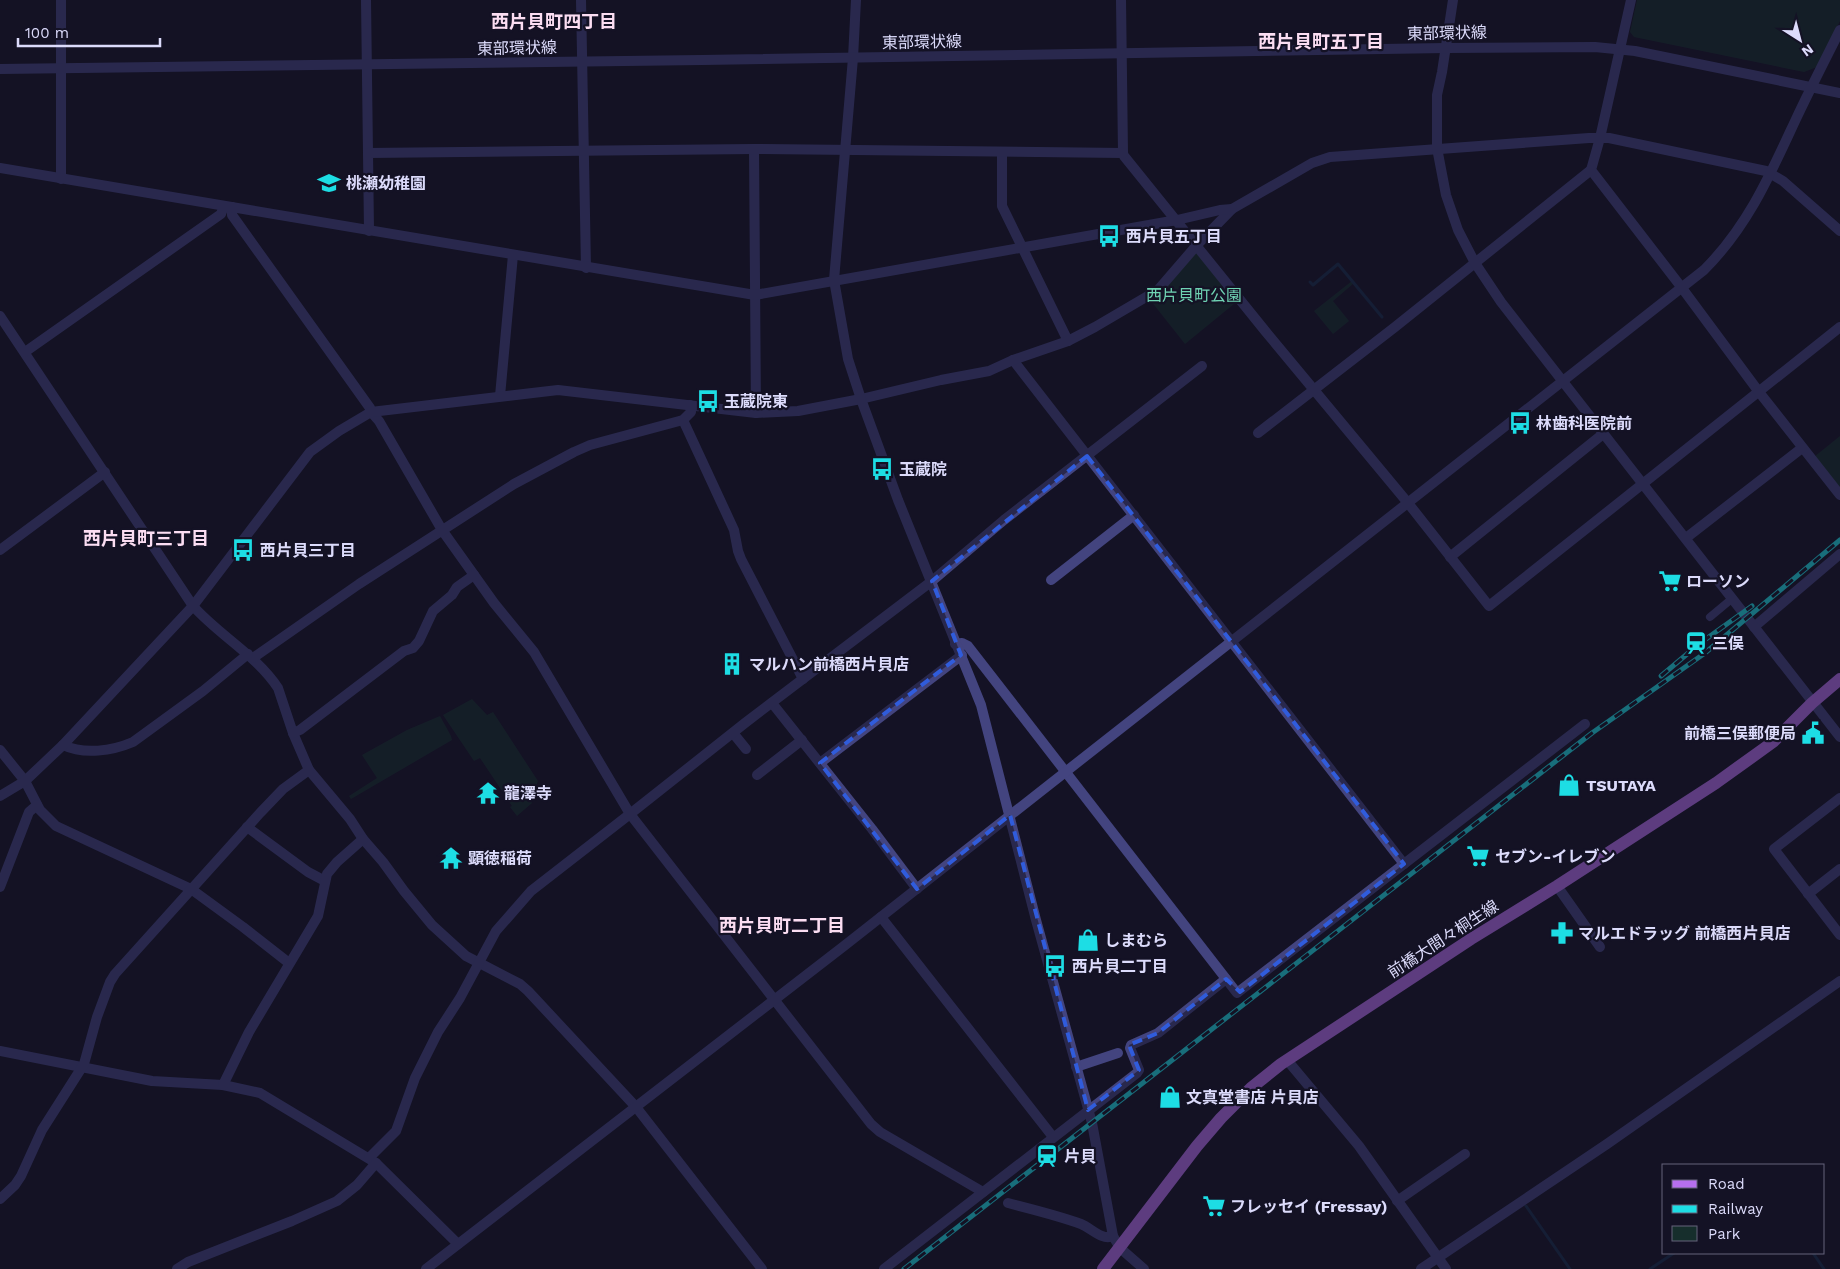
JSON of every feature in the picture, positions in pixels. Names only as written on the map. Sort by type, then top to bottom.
[{"type":"main road","name":"前橋大間々桐生線","points":[[1103,1269],[1197,1146],[1220,1118],[1251,1088],[1288,1060],[1471,939],[1557,886],[1724,777],[1773,742],[1812,703],[1840,679]]},
{"type":"street","points":[[61,0],[61,178]]},
{"type":"street","points":[[366,0],[369,231]]},
{"type":"street","points":[[581,0],[586,268]]},
{"type":"street","points":[[856,0],[853,58],[834,280],[848,359],[898,500],[981,705],[1036,920],[1092,1123],[1113,1236],[1120,1248],[1144,1269]]},
{"type":"street","points":[[1121,0],[1123,153],[1195,241],[1196,246],[1408,503],[1489,606],[1840,327]]},
{"type":"street","points":[[1453,0],[1437,95],[1437,148],[1441,175],[1452,214],[1475,263],[1501,302],[1840,737]]},
{"type":"street","points":[[1258,433],[1314,388],[1396,327],[1591,170],[1631,0]]},
{"type":"street","points":[[426,1269],[1066,773],[1562,380],[1704,270],[1729,243],[1747,218],[1771,174],[1811,87],[1840,30]]},
{"type":"street","name":"東部環状線","points":[[0,69],[1446,48],[1619,49],[1840,93]]},
{"type":"street","points":[[0,796],[25,781],[63,746],[194,606],[310,452],[338,431],[371,412],[558,390],[756,413],[798,411],[989,371],[1013,360],[1068,341],[1158,290],[1196,246],[1232,210],[1321,159],[1437,148],[1600,138],[1742,166],[1771,174],[1839,229]]},
{"type":"street","points":[[368,153],[754,149],[1123,153]]},
{"type":"street","points":[[754,149],[756,413]]},
{"type":"street","points":[[1002,152],[1001,202],[1068,341]]},
{"type":"street","points":[[0,168],[755,296],[834,280],[1177,220],[1220,210],[1232,210]]},
{"type":"street","points":[[1591,170],[1759,392],[1840,495]]},
{"type":"street","points":[[25,352],[221,214],[228,207]]},
{"type":"street","points":[[228,207],[379,421],[442,530],[474,575],[534,652],[630,814],[773,1000],[875,1128],[983,1192]]},
{"type":"street","points":[[500,396],[513,255]]},
{"type":"street","points":[[0,316],[194,606],[226,637],[250,656],[278,688],[293,733],[309,770],[350,819],[363,839],[432,925],[466,956],[524,987],[636,1107],[762,1269]]},
{"type":"street","points":[[1013,360],[1404,864]]},
{"type":"street","points":[[177,1269],[188,1262],[292,1221],[336,1200],[357,1185],[373,1160],[396,1131],[415,1078],[438,1032],[460,998],[496,931],[524,897],[932,580],[1004,520],[1202,366]]},
{"type":"street","points":[[63,746],[76,750],[97,750],[121,747],[133,742],[250,656],[514,484],[574,452],[683,420],[691,412],[690,405]]},
{"type":"street","points":[[683,420],[734,530],[741,559],[803,679]]},
{"type":"street","points":[[1450,557],[1603,434]]},
{"type":"street","points":[[1686,538],[1802,448]]},
{"type":"street","points":[[0,550],[105,472]]},
{"type":"street","points":[[1051,580],[1134,515]]},
{"type":"street","points":[[1754,627],[1840,554]]},
{"type":"street","points":[[293,733],[300,730],[404,651],[413,648],[422,637],[433,611],[457,587],[474,575]]},
{"type":"street","points":[[1710,617],[1728,602]]},
{"type":"street","points":[[956,644],[962,643],[968,646],[1236,992],[1240,992],[1585,724]]},
{"type":"street","points":[[820,763],[962,656]]},
{"type":"street","points":[[772,703],[917,889]]},
{"type":"street","points":[[733,733],[746,749]]},
{"type":"street","points":[[758,775],[802,740]]},
{"type":"street","points":[[0,750],[32,791],[37,805],[56,826],[191,889],[289,963]]},
{"type":"street","points":[[0,1199],[8,1193],[21,1176],[42,1130],[85,1061],[97,1017],[110,982],[247,827],[283,789],[309,770]]},
{"type":"street","points":[[1840,798],[1774,848],[1840,935]]},
{"type":"street","points":[[0,887],[29,812],[37,805]]},
{"type":"street","points":[[247,827],[308,872],[325,882]]},
{"type":"street","points":[[223,1085],[249,1032],[318,916],[325,882],[331,868],[363,839]]},
{"type":"street","points":[[1808,894],[1840,869]]},
{"type":"street","points":[[1557,886],[1600,947]]},
{"type":"street","points":[[881,917],[1053,1137]]},
{"type":"street","points":[[884,1269],[1139,1070],[1130,1048],[1131,1045],[1158,1034],[1226,979]]},
{"type":"street","points":[[1421,1269],[1608,1144],[1840,981]]},
{"type":"street","points":[[0,1051],[152,1081],[223,1085],[260,1094],[373,1160],[458,1244]]},
{"type":"street","points":[[1076,1067],[1118,1053]]},
{"type":"street","points":[[1288,1060],[1359,1146],[1446,1269]]},
{"type":"street","points":[[1397,1201],[1465,1154]]},
{"type":"street","points":[[1008,1203],[1073,1221],[1090,1228],[1104,1237],[1113,1236]]},
{"type":"highlighted area","points":[[1087,456],[1404,864],[1240,992],[1226,979],[1158,1033],[1129,1045],[1139,1070],[1088,1110],[1010,815],[917,889],[820,763],[961,655],[932,581]]},
{"type":"green space","points":[[1637,0],[1840,0],[1840,21],[1817,67],[1804,72],[1634,37],[1630,32]]},
{"type":"green space","name":"西片貝町公園","points":[[1196,246],[1240,299],[1185,344],[1147,296]]},
{"type":"green space","points":[[1352,281],[1354,283],[1333,301],[1349,321],[1333,334],[1314,311]]},
{"type":"green space","points":[[1840,436],[1840,491],[1814,457]]},
{"type":"green space","points":[[472,699],[487,715],[493,712],[538,781],[530,799],[532,803],[517,816],[480,758],[474,761],[443,715]]},
{"type":"green space","points":[[440,716],[452,740],[351,799],[349,796],[377,778],[362,755],[407,730]]},
{"type":"waterway","points":[[1310,282],[1313,285],[1338,264],[1382,317]]},
{"type":"waterway","points":[[1526,1206],[1570,1269]]},
{"type":"waterway","points":[[1650,1269],[1672,1254]]},
{"type":"waterway","points":[[1814,1254],[1824,1269]]},
{"type":"railway","points":[[904,1269],[1592,733],[1705,653],[1840,540]]},
{"type":"railway","points":[[1661,676],[1699,644],[1752,606]]},
{"type":"place","name":"桃瀬幼稚園","points":[[329,183]]},
{"type":"place","name":"西片貝五丁目","points":[[1109,236]]},
{"type":"place","name":"玉蔵院東","points":[[708,401]]},
{"type":"place","name":"林歯科医院前","points":[[1520,423]]},
{"type":"place","name":"玉蔵院","points":[[882,469]]},
{"type":"place","name":"西片貝三丁目","points":[[243,550]]},
{"type":"place","name":"ローソン","points":[[1670,581]]},
{"type":"place","name":"三俣","points":[[1696,643]]},
{"type":"place","name":"マルハン前橋西片貝店","points":[[732,664]]},
{"type":"place","name":"前橋三俣郵便局","points":[[1813,733]]},
{"type":"place","name":"TSUTAYA","points":[[1569,785]]},
{"type":"place","name":"龍澤寺","points":[[488,793]]},
{"type":"place","name":"セブン-イレブン","points":[[1478,856]]},
{"type":"place","name":"顕徳稲荷","points":[[451,858]]},
{"type":"place","name":"マルエドラッグ 前橋西片貝店","points":[[1562,933]]},
{"type":"place","name":"しまむら","points":[[1088,940]]},
{"type":"place","name":"西片貝二丁目","points":[[1055,966]]},
{"type":"place","name":"文真堂書店 片貝店","points":[[1170,1097]]},
{"type":"place","name":"片貝","points":[[1047,1156]]},
{"type":"place","name":"フレッセイ (Fressay)","points":[[1214,1206]]},
{"type":"district","name":"西片貝町四丁目","points":[[554,21]]},
{"type":"district","name":"西片貝町五丁目","points":[[1321,41]]},
{"type":"district","name":"西片貝町三丁目","points":[[146,538]]},
{"type":"district","name":"西片貝町二丁目","points":[[782,925]]}]
